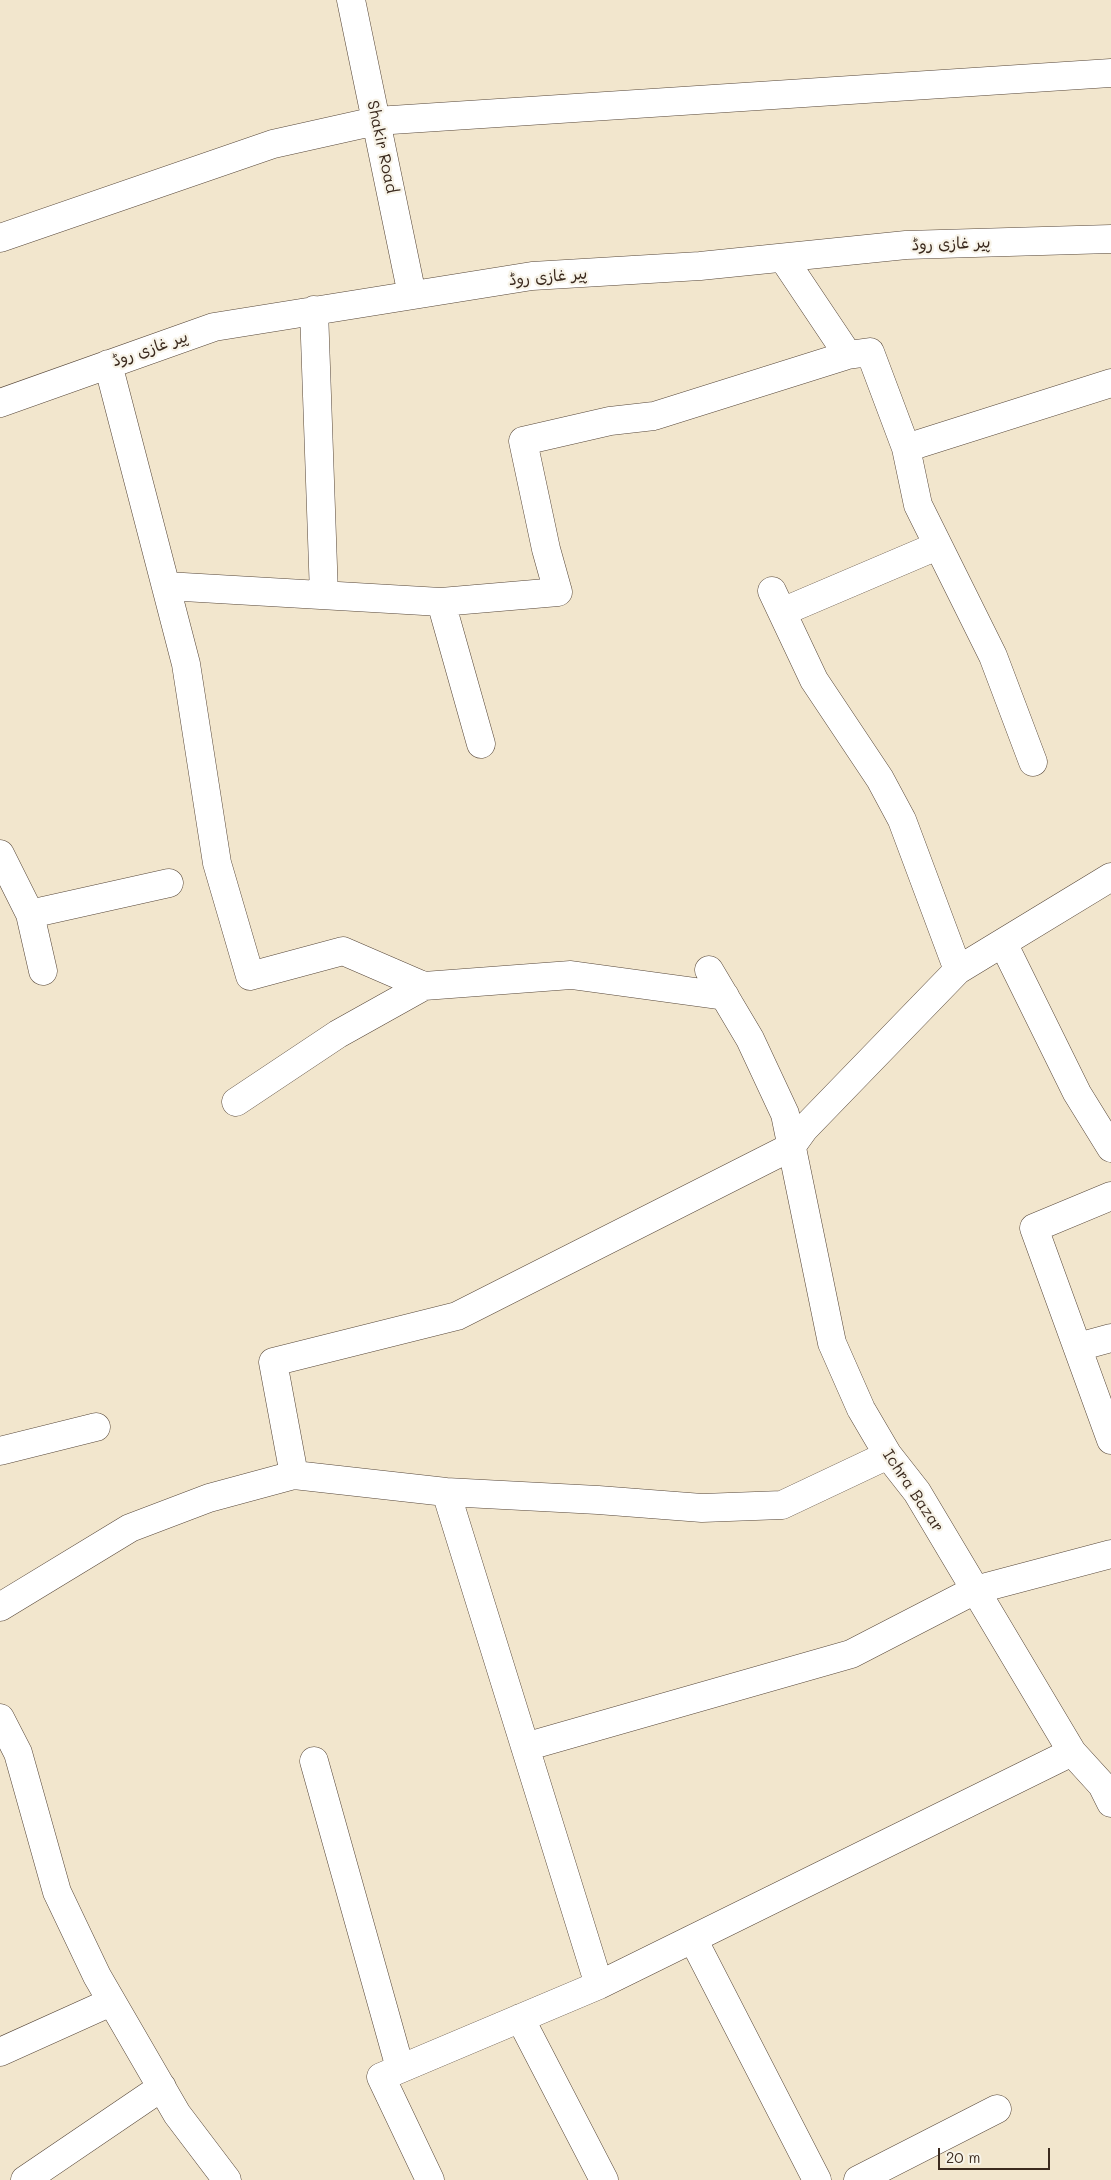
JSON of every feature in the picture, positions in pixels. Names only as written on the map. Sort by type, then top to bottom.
[{"type":"street","name":"Shakir Road","points":[[351,0],[412,295]]},
{"type":"street","points":[[0,238],[273,144],[376,121],[1111,73]]},
{"type":"street","name":"پیر غازی روڈ","points":[[0,403],[214,327],[532,276],[700,266],[906,245],[1111,239]]},
{"type":"street","points":[[783,258],[848,355]]},
{"type":"street","points":[[314,310],[324,595]]},
{"type":"street","points":[[166,586],[441,602],[558,592],[546,549],[523,441],[610,421],[654,416],[848,355],[870,352],[906,448],[918,505],[993,656],[1033,762]]},
{"type":"street","points":[[108,364],[186,664],[217,864],[250,976],[343,951],[424,986]]},
{"type":"street","points":[[906,448],[1111,383]]},
{"type":"street","points":[[937,546],[777,601],[814,680],[880,779],[902,820],[958,970]]},
{"type":"street","points":[[441,602],[481,744]]},
{"type":"street","points":[[0,854],[30,914],[43,972]]},
{"type":"street","points":[[294,1475],[273,1362],[457,1316],[791,1147],[804,1129],[958,970],[1111,877]]},
{"type":"street","points":[[30,914],[169,883]]},
{"type":"street","points":[[1003,943],[1077,1093],[1111,1148]]},
{"type":"street","name":"Ichra Bazar","points":[[709,970],[750,1039],[785,1114],[832,1343],[861,1409],[888,1456],[917,1492],[1072,1752],[1102,1786],[1111,1803]]},
{"type":"street","points":[[236,1102],[338,1034],[424,986],[571,975],[725,996]]},
{"type":"street","points":[[1111,1196],[1034,1228],[1111,1440]]},
{"type":"street","points":[[1078,1347],[1111,1338]]},
{"type":"street","points":[[0,1451],[96,1427]]},
{"type":"street","points":[[0,1608],[130,1528],[209,1498],[294,1475],[446,1492],[702,1508],[782,1505],[888,1456]]},
{"type":"street","points":[[446,1492],[599,1984]]},
{"type":"street","points":[[525,1747],[851,1654],[975,1590],[1111,1554]]},
{"type":"street","points":[[0,1718],[18,1753],[57,1892],[97,1976],[177,2114],[227,2180]]},
{"type":"street","points":[[430,2180],[381,2077],[599,1984],[1072,1752]]},
{"type":"street","points":[[314,1761],[400,2068]]},
{"type":"street","points":[[693,1939],[818,2180]]},
{"type":"street","points":[[0,2052],[111,2002]]},
{"type":"street","points":[[520,2018],[604,2180]]},
{"type":"street","points":[[25,2180],[162,2087]]},
{"type":"street","points":[[858,2180],[997,2108]]}]
